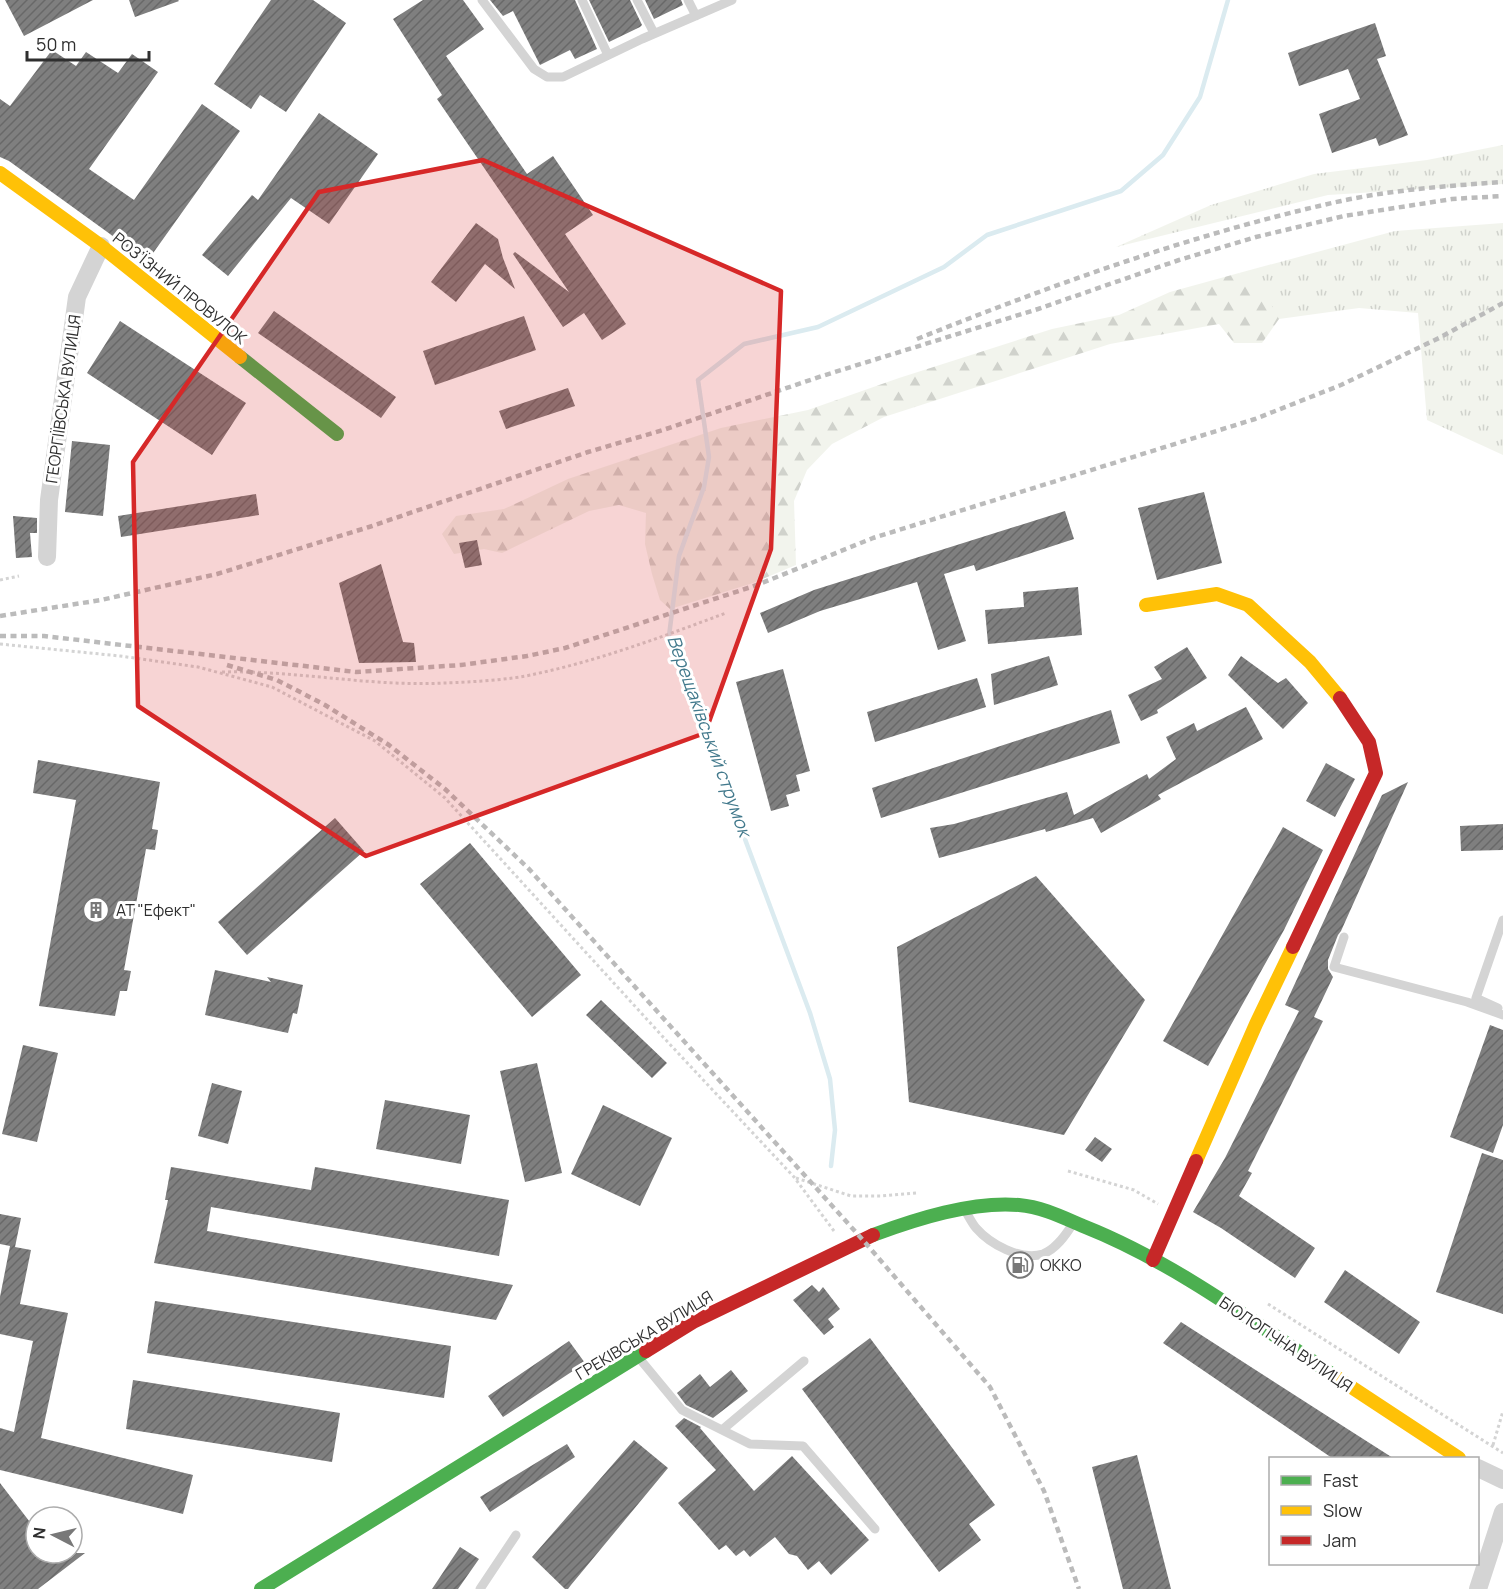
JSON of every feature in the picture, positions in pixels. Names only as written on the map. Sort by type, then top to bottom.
[{"type":"street","name":"РОЗ’ЇЗНИЙ ПРОВУЛОК","points":[[0,173],[101,246],[337,434]]},
{"type":"street","name":"ГЕОРГІЇВСЬКА ВУЛИЦЯ","points":[[47,557],[49,500],[78,297],[101,246]]},
{"type":"street","points":[[1146,605],[1217,594],[1248,604],[1310,662],[1342,701],[1369,742],[1376,772],[1256,1024],[1153,1260]]},
{"type":"street","name":"ГРЕКІВСЬКА ВУЛИЦЯ","points":[[261,1589],[693,1322],[845,1247],[918,1218],[995,1204],[1020,1205],[1045,1210],[1109,1236]]},
{"type":"street","name":"БІОЛОГІЧНА ВУЛИЦЯ","points":[[1109,1236],[1198,1285],[1457,1457]]},
{"type":"street","points":[[1479,1468],[1503,1480]]},
{"type":"street","points":[[1478,1589],[1503,1512]]},
{"type":"lane","points":[[482,0],[534,69],[547,77],[563,77],[654,33],[732,0]]},
{"type":"lane","points":[[582,0],[608,55]]},
{"type":"lane","points":[[637,0],[654,33]]},
{"type":"lane","points":[[688,0],[696,16]]},
{"type":"lane","points":[[1503,920],[1476,998],[1503,1010]]},
{"type":"lane","points":[[1344,937],[1334,967],[1467,1002],[1503,1015]]},
{"type":"lane","points":[[965,1210],[975,1227],[990,1241],[1003,1248],[1027,1255],[1041,1254],[1050,1250],[1059,1243],[1074,1222]]},
{"type":"lane","points":[[638,1356],[682,1410],[750,1444],[803,1446],[874,1529]]},
{"type":"lane","points":[[722,1430],[804,1361]]},
{"type":"lane","points":[[480,1589],[516,1535]]},
{"type":"path","points":[[0,580],[18,576]]},
{"type":"path","points":[[217,672],[251,671],[366,682],[444,683],[533,675],[588,661],[726,613]]},
{"type":"path","points":[[0,644],[120,656],[198,667],[272,687],[375,741],[445,798],[794,1177],[845,1247]]},
{"type":"path","points":[[1068,1171],[1134,1190]]},
{"type":"path","points":[[794,1177],[851,1196],[916,1193]]},
{"type":"path","points":[[1263,1302],[1503,1452]]},
{"type":"path","points":[[1492,1445],[1503,1411]]},
{"type":"highlighted area","points":[[483,160],[781,291],[771,549],[705,733],[366,856],[138,706],[133,462],[319,192]]},
{"type":"green space","points":[[1503,145],[1503,184],[1328,195],[1116,247],[1211,205],[1314,174],[1427,160]]},
{"type":"green space","points":[[1503,223],[1503,455],[1427,420],[1418,313],[1359,308],[1279,319],[1239,273],[1395,231]]},
{"type":"green space","points":[[1239,273],[1265,293],[1279,319],[1262,343],[1234,343],[1219,324],[1110,344],[884,417],[832,444],[807,470],[794,501],[796,565],[753,583],[670,609],[660,600],[652,574],[645,544],[646,513],[619,505],[589,511],[502,553],[484,549],[454,554],[442,534],[456,516],[504,509],[568,479],[721,428],[808,410],[1052,329],[1119,315],[1170,292]]},
{"type":"building","points":[[5,0],[93,0],[24,36]]},
{"type":"building","points":[[129,0],[178,0],[179,1],[135,17]]},
{"type":"building","points":[[271,0],[313,0],[346,23],[286,112],[260,95],[251,109],[214,84]]},
{"type":"building","points":[[423,0],[463,0],[484,29],[446,56],[527,174],[553,156],[593,215],[565,234],[626,324],[602,340],[584,313],[563,327],[513,254],[515,252],[569,292],[437,99],[442,95],[393,19]]},
{"type":"building","points":[[490,0],[575,0],[597,49],[575,59],[570,50],[540,65],[513,11],[503,16]]},
{"type":"building","points":[[589,0],[630,0],[642,25],[609,42]]},
{"type":"building","points":[[645,0],[681,0],[683,5],[654,19]]},
{"type":"building","points":[[1375,23],[1386,56],[1377,59],[1408,135],[1379,146],[1376,138],[1332,153],[1319,114],[1360,99],[1348,69],[1299,86],[1288,53]]},
{"type":"building","points":[[52,50],[76,66],[86,52],[118,73],[132,54],[158,72],[89,169],[134,200],[202,104],[240,131],[146,263],[110,234],[9,161],[0,157],[0,99],[10,106]]},
{"type":"building","points":[[319,113],[378,154],[329,224],[291,198],[228,276],[202,255],[252,195],[258,200]]},
{"type":"building","points":[[476,223],[498,239],[515,289],[485,264],[456,302],[431,282]]},
{"type":"building","points":[[274,311],[396,397],[381,418],[258,333]]},
{"type":"building","points":[[524,316],[536,350],[435,385],[423,351]]},
{"type":"building","points":[[120,321],[246,403],[212,455],[87,373]]},
{"type":"building","points":[[568,388],[575,406],[506,429],[499,411]]},
{"type":"building","points":[[72,441],[110,445],[103,516],[65,512]]},
{"type":"building","points":[[1204,492],[1222,563],[1157,580],[1138,508]]},
{"type":"building","points":[[256,494],[259,515],[121,537],[118,516]]},
{"type":"building","points":[[1065,511],[1074,539],[976,571],[974,565],[944,574],[966,641],[938,650],[917,582],[820,611],[768,633],[760,613],[814,590]]},
{"type":"building","points":[[13,516],[37,518],[37,533],[30,533],[32,557],[16,558]]},
{"type":"building","points":[[477,540],[482,565],[465,568],[459,543]]},
{"type":"building","points":[[381,564],[403,642],[414,643],[416,662],[359,663],[339,583]]},
{"type":"building","points":[[1078,587],[1082,635],[988,644],[985,610],[1024,607],[1023,592]]},
{"type":"building","points":[[1187,647],[1207,678],[1157,710],[1158,713],[1141,721],[1128,695],[1162,679],[1154,667]]},
{"type":"building","points":[[1049,656],[1058,685],[994,705],[991,674]]},
{"type":"building","points":[[1241,656],[1278,683],[1286,678],[1308,703],[1283,729],[1228,675]]},
{"type":"building","points":[[783,669],[810,771],[796,775],[800,791],[786,795],[789,806],[771,811],[736,682]]},
{"type":"building","points":[[977,678],[986,707],[875,742],[867,712]]},
{"type":"building","points":[[1246,707],[1263,739],[1158,795],[1161,799],[1101,833],[1093,818],[939,858],[930,828],[954,824],[1067,792],[1074,815],[1147,774],[1149,779],[1176,759],[1166,737],[1194,723],[1197,731]]},
{"type":"building","points":[[1111,710],[1120,743],[881,818],[872,788]]},
{"type":"building","name":"АТ \"Ефект\"","points":[[38,760],[160,782],[152,829],[158,830],[155,850],[146,849],[124,970],[131,971],[127,991],[120,991],[115,1016],[39,1006],[76,800],[33,793]]},
{"type":"building","points":[[1326,763],[1355,779],[1335,817],[1306,801]]},
{"type":"building","points":[[1408,782],[1328,960],[1328,969],[1333,977],[1314,1017],[1323,1021],[1248,1171],[1252,1173],[1239,1196],[1315,1248],[1295,1278],[1193,1212],[1225,1158],[1299,1011],[1285,1005],[1382,795]]},
{"type":"building","points":[[335,818],[364,851],[247,955],[218,922]]},
{"type":"building","points":[[1503,824],[1503,850],[1461,851],[1460,826]]},
{"type":"building","points":[[1283,827],[1323,850],[1284,930],[1208,1066],[1163,1041]]},
{"type":"building","points":[[470,843],[581,975],[532,1017],[420,884]]},
{"type":"building","points":[[1036,876],[1145,1000],[1064,1135],[909,1102],[897,947]]},
{"type":"building","points":[[215,970],[271,982],[267,977],[303,985],[297,1014],[293,1013],[288,1033],[205,1015]]},
{"type":"building","points":[[601,1000],[667,1063],[652,1078],[586,1015]]},
{"type":"building","points":[[1490,1025],[1503,1030],[1503,1125],[1493,1153],[1450,1137]]},
{"type":"building","points":[[23,1045],[58,1053],[37,1142],[2,1134]]},
{"type":"building","points":[[537,1063],[562,1173],[525,1182],[500,1071]]},
{"type":"building","points":[[212,1083],[242,1091],[228,1144],[198,1136]]},
{"type":"building","points":[[385,1100],[470,1115],[461,1164],[376,1149]]},
{"type":"building","points":[[603,1105],[672,1138],[640,1206],[571,1174]]},
{"type":"building","points":[[1095,1137],[1112,1149],[1102,1162],[1085,1150]]},
{"type":"building","points":[[1482,1153],[1503,1160],[1503,1314],[1436,1292]]},
{"type":"building","points":[[171,1167],[311,1190],[315,1167],[509,1200],[499,1256],[211,1207],[207,1231],[513,1285],[496,1320],[154,1263],[168,1200],[165,1200]]},
{"type":"building","points":[[0,1214],[21,1218],[15,1247],[31,1250],[20,1304],[68,1313],[41,1438],[193,1475],[183,1514],[0,1470],[0,1428],[14,1432],[33,1341],[0,1334],[0,1297],[10,1246],[0,1244]]},
{"type":"building","points":[[1345,1270],[1420,1322],[1399,1354],[1324,1302]]},
{"type":"building","points":[[812,1285],[819,1292],[823,1287],[840,1309],[828,1319],[834,1327],[824,1335],[793,1300]]},
{"type":"building","points":[[155,1301],[451,1346],[444,1398],[147,1353]]},
{"type":"building","points":[[1181,1322],[1391,1457],[1331,1457],[1163,1343]]},
{"type":"building","points":[[870,1338],[995,1505],[969,1524],[981,1540],[939,1572],[802,1389]]},
{"type":"building","points":[[569,1341],[585,1363],[503,1417],[488,1396]]},
{"type":"building","points":[[731,1370],[748,1391],[713,1418],[686,1405],[677,1393],[700,1374],[710,1387]]},
{"type":"building","points":[[133,1380],[340,1413],[332,1462],[126,1429]]},
{"type":"building","points":[[684,1418],[701,1427],[754,1491],[792,1456],[869,1540],[831,1575],[819,1561],[808,1570],[797,1556],[789,1554],[775,1537],[750,1557],[744,1550],[736,1556],[726,1545],[719,1550],[678,1503],[716,1470],[675,1426]]},
{"type":"building","points":[[634,1440],[668,1468],[568,1589],[565,1589],[532,1557]]},
{"type":"building","points":[[567,1444],[575,1457],[490,1512],[480,1497]]},
{"type":"building","points":[[1137,1455],[1171,1589],[1123,1589],[1092,1467]]},
{"type":"building","points":[[0,1483],[24,1514],[24,1565],[69,1565],[38,1589],[0,1589]]},
{"type":"building","points":[[460,1547],[479,1559],[458,1589],[432,1589]]},
{"type":"waterway","name":"Верещаківський струмок","points":[[831,1166],[835,1130],[830,1079],[810,1013],[669,636],[679,556],[704,487],[709,457],[698,380],[744,344],[818,327],[944,267],[987,235],[1121,191],[1163,155],[1200,97],[1228,0]]},
{"type":"railway","points":[[917,339],[1070,281],[1226,230],[1332,203],[1374,195],[1503,182]]},
{"type":"railway","points":[[0,616],[101,600],[217,574],[369,527],[588,452],[663,430],[822,376],[1038,309],[1179,260],[1256,237],[1344,216],[1452,199],[1503,196]]},
{"type":"railway","points":[[0,636],[44,636],[356,672],[461,665],[565,648],[757,585],[873,538],[1255,419],[1341,385],[1439,338],[1503,303]]},
{"type":"railway","points":[[227,665],[277,680],[325,705],[389,745],[445,789],[529,869],[862,1239],[990,1387],[1044,1491],[1079,1589]]},
{"type":"traffic: fast","points":[[240,357],[337,434]]},
{"type":"traffic: fast","points":[[873,1235],[944,1212],[982,1206],[1019,1205],[1044,1210],[1117,1241],[1182,1275],[1336,1377]]},
{"type":"traffic: fast","points":[[261,1589],[646,1351]]},
{"type":"traffic: slow","points":[[0,173],[101,246],[240,357]]},
{"type":"traffic: slow","points":[[1146,605],[1217,594],[1248,605],[1310,662],[1340,698]]},
{"type":"traffic: slow","points":[[1196,1161],[1256,1024],[1293,947]]},
{"type":"traffic: slow","points":[[1336,1377],[1457,1457]]},
{"type":"traffic: jam","points":[[1293,947],[1376,773],[1369,742],[1340,698]]},
{"type":"traffic: jam","points":[[1153,1260],[1196,1161]]},
{"type":"traffic: jam","points":[[646,1351],[693,1322],[873,1235]]},
{"type":"place","name":"АТ \"Ефект\"","points":[[96,910]]},
{"type":"place","name":"ОККО","points":[[1020,1265]]}]
